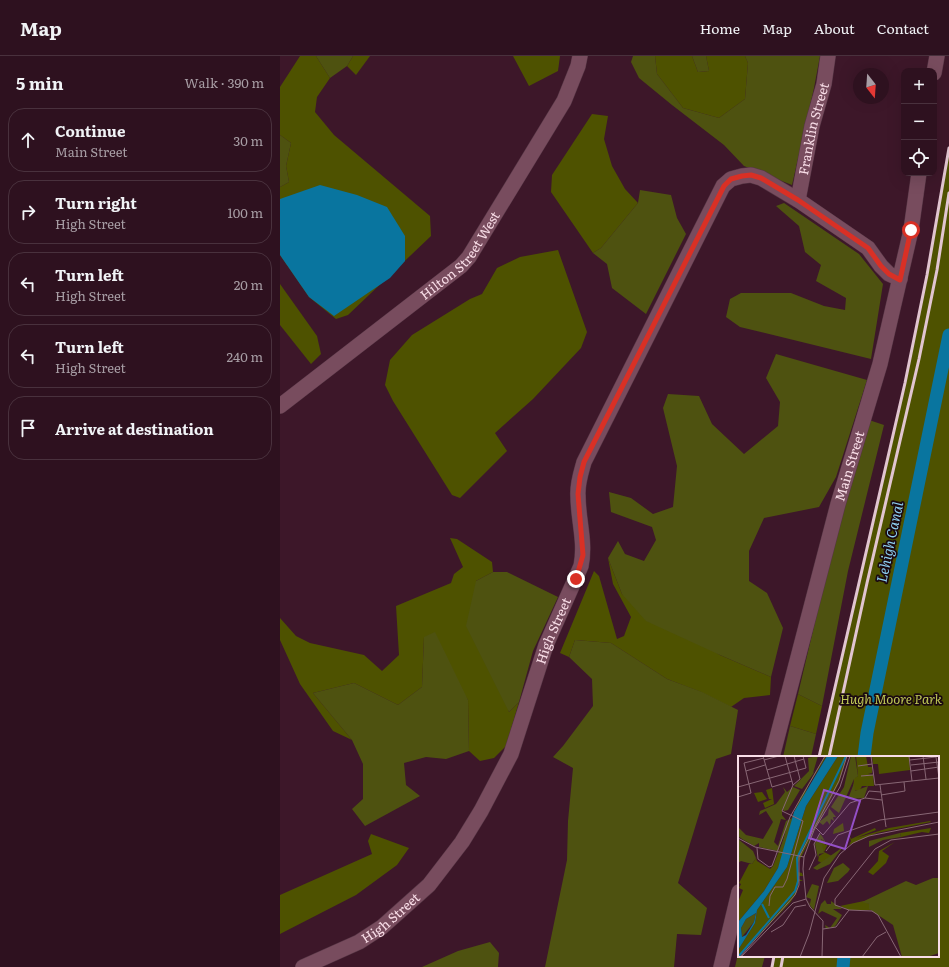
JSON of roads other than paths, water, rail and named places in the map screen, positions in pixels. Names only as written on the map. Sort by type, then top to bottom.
[{"type":"street","name":"Hilton Street West","points":[[280,406],[461,266],[469,257],[564,101],[578,66],[580,56]]},
{"type":"street","name":"Franklin Street","points":[[798,200],[812,126],[824,84],[828,56]]},
{"type":"street","points":[[935,68],[936,56]]},
{"type":"street","name":"High Street","points":[[303,967],[359,942],[382,927],[429,886],[462,842],[491,794],[511,754],[546,645],[581,566],[583,545],[578,494],[584,462],[724,186],[731,179],[742,176],[751,175],[761,178],[798,200],[868,248],[889,274],[900,280]]},
{"type":"street","name":"Main Street","points":[[772,756],[838,504],[880,364],[911,230],[919,176]]},
{"type":"street","points":[[721,967],[738,896]]},
{"type":"water","points":[[320,185],[357,195],[387,207],[405,236],[405,261],[390,278],[334,316],[309,297],[280,255],[280,199]]},
{"type":"waterway","name":"Lehigh Canal","points":[[864,756],[867,733],[949,335]]},
{"type":"waterway","name":"Lehigh Canal","points":[[843,967],[844,957]]},
{"type":"railway","points":[[819,756],[905,383],[927,275],[949,148]]},
{"type":"railway","points":[[829,756],[867,583],[919,359],[937,270],[949,193]]},
{"type":"railway","points":[[772,967],[774,957]]},
{"type":"railway","points":[[781,967],[783,957]]},
{"type":"park label","name":"Hugh Moore Park","points":[[891,699]]}]
